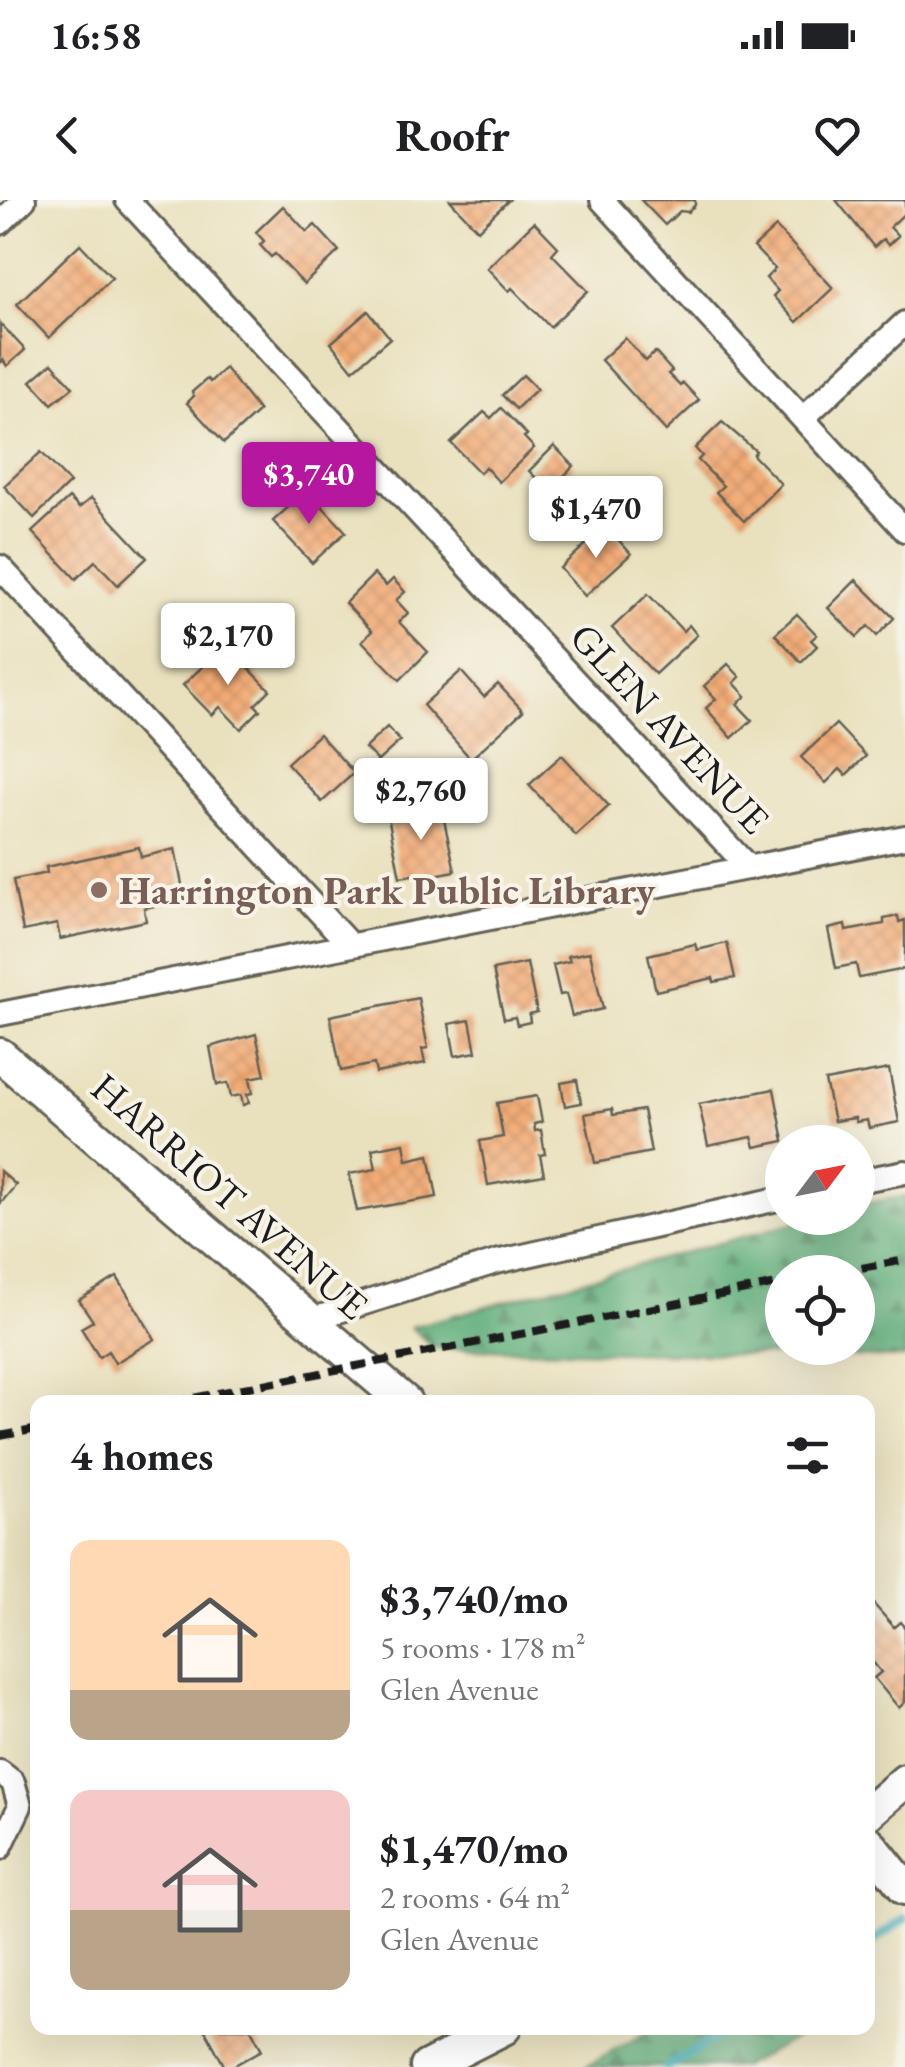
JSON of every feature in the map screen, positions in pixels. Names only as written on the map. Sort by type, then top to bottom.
[{"type":"street","points":[[0,223],[24,200]]},
{"type":"street","name":"GLEN AVENUE","points":[[127,200],[749,868]]},
{"type":"street","points":[[602,200],[905,530]]},
{"type":"street","points":[[803,418],[905,323]]},
{"type":"street","points":[[0,567],[349,944]]},
{"type":"street","points":[[0,1014],[905,837]]},
{"type":"street","name":"HARRIOT AVENUE","points":[[0,1055],[397,1395]]},
{"type":"street","points":[[875,1178],[905,1172]]},
{"type":"street","points":[[310,1320],[496,1262],[765,1202]]},
{"type":"street","points":[[0,1772],[13,1782],[20,1806],[0,1848]]},
{"type":"street","points":[[875,1807],[905,1781]]},
{"type":"street","points":[[875,1851],[901,1883]]},
{"type":"street","points":[[426,2067],[490,2035]]},
{"type":"green space","points":[[905,1196],[905,1358],[875,1357],[875,1255],[765,1255],[765,1355],[434,1348],[411,1327],[765,1231],[765,1235],[875,1235],[875,1202]]},
{"type":"green space","points":[[642,2035],[802,2035],[741,2067],[586,2067]]},
{"type":"building","points":[[450,200],[509,200],[478,230]]},
{"type":"building","points":[[641,200],[695,200],[695,205],[688,212],[680,211],[665,225]]},
{"type":"building","points":[[836,200],[905,200],[905,213],[890,227],[898,236],[888,245],[883,239],[874,247]]},
{"type":"building","points":[[283,206],[307,232],[315,225],[339,251],[304,284],[275,254],[271,257],[260,245],[264,241],[256,232]]},
{"type":"building","points":[[534,222],[558,247],[552,254],[588,291],[550,327],[487,268]]},
{"type":"building","points":[[776,227],[833,288],[797,322],[773,296],[778,291],[766,278],[775,269],[754,247]]},
{"type":"building","points":[[80,244],[112,278],[49,338],[17,304]]},
{"type":"building","points":[[368,311],[390,338],[353,370],[331,343]]},
{"type":"building","points":[[0,323],[25,350],[7,366],[3,360],[0,363]]},
{"type":"building","points":[[625,338],[646,361],[655,352],[672,371],[668,374],[699,400],[666,431],[601,360]]},
{"type":"building","points":[[52,363],[73,387],[52,404],[31,381]]},
{"type":"building","points":[[225,368],[259,411],[224,443],[187,403],[194,396],[192,392]]},
{"type":"building","points":[[523,375],[537,389],[516,409],[502,395]]},
{"type":"building","points":[[501,408],[534,448],[499,482],[485,467],[480,473],[451,443],[484,412],[491,418]]},
{"type":"building","points":[[722,422],[756,451],[753,455],[781,484],[744,521],[716,492],[723,486],[698,460],[702,456],[695,448]]},
{"type":"building","points":[[554,446],[574,466],[549,491],[529,471]]},
{"type":"building","points":[[41,452],[70,483],[34,518],[4,486]]},
{"type":"building","points":[[304,493],[346,532],[312,563],[273,521]]},
{"type":"building","points":[[69,498],[79,508],[91,498],[147,558],[118,585],[95,561],[76,579],[32,532]]},
{"type":"building","points":[[606,526],[631,554],[585,596],[560,568]]},
{"type":"building","points":[[374,574],[386,586],[393,579],[405,592],[396,600],[408,613],[399,622],[428,652],[400,680],[362,641],[372,631],[345,603]]},
{"type":"building","points":[[856,580],[894,618],[877,636],[868,626],[857,637],[828,608]]},
{"type":"building","points":[[648,594],[683,631],[689,625],[697,635],[655,674],[612,628]]},
{"type":"building","points":[[797,614],[817,635],[811,640],[817,646],[801,662],[775,634]]},
{"type":"building","points":[[221,649],[232,661],[237,656],[270,690],[255,705],[260,710],[241,729],[220,707],[212,715],[183,685]]},
{"type":"building","points":[[728,664],[740,677],[734,683],[746,696],[737,704],[752,720],[732,738],[706,708],[716,699],[704,686]]},
{"type":"building","points":[[461,671],[484,697],[498,684],[523,711],[471,759],[423,705]]},
{"type":"building","points":[[836,724],[866,756],[846,775],[840,769],[826,783],[801,757]]},
{"type":"building","points":[[387,727],[400,741],[378,761],[365,748]]},
{"type":"building","points":[[319,734],[354,773],[322,802],[287,763]]},
{"type":"building","points":[[562,755],[609,806],[576,836],[529,785]]},
{"type":"building","points":[[441,806],[455,871],[400,877],[388,816]]},
{"type":"building","name":"Harrington Park Public Library","points":[[139,847],[141,857],[175,849],[185,900],[144,908],[146,921],[60,939],[57,924],[23,931],[13,880],[47,873],[46,867]]},
{"type":"building","points":[[898,916],[899,922],[905,920],[905,969],[859,978],[856,964],[836,968],[828,929],[845,925],[846,931],[884,924],[884,919]]},
{"type":"building","points":[[727,943],[735,978],[714,982],[713,978],[656,991],[648,955],[695,944],[697,950]]},
{"type":"building","points":[[590,952],[603,1009],[572,1016],[566,994],[560,995],[553,965],[570,961],[568,956]]},
{"type":"building","points":[[527,963],[537,1012],[529,1014],[530,1022],[517,1025],[515,1017],[504,1019],[493,970]]},
{"type":"building","points":[[418,998],[428,1048],[422,1049],[425,1063],[376,1073],[374,1064],[341,1071],[330,1016]]},
{"type":"building","points":[[470,1020],[476,1052],[455,1056],[449,1024]]},
{"type":"building","points":[[256,1034],[265,1075],[250,1078],[253,1093],[247,1094],[249,1103],[243,1105],[241,1095],[231,1097],[228,1083],[217,1085],[210,1047]]},
{"type":"building","points":[[889,1069],[899,1122],[875,1127],[868,1125],[867,1120],[856,1122],[855,1118],[834,1121],[825,1081]]},
{"type":"building","points":[[577,1080],[581,1103],[565,1106],[561,1083]]},
{"type":"building","points":[[774,1089],[781,1125],[765,1125],[765,1145],[755,1147],[752,1137],[708,1146],[699,1104]]},
{"type":"building","points":[[537,1096],[542,1122],[534,1124],[535,1131],[541,1130],[544,1175],[488,1185],[480,1141],[503,1137],[497,1103]]},
{"type":"building","points":[[612,1109],[613,1115],[643,1110],[651,1152],[595,1163],[585,1114]]},
{"type":"building","points":[[404,1143],[407,1160],[429,1155],[437,1197],[357,1211],[349,1174],[376,1169],[372,1149]]},
{"type":"building","points":[[0,1171],[16,1185],[0,1204]]},
{"type":"building","points":[[117,1277],[155,1339],[115,1363],[108,1351],[99,1357],[81,1328],[93,1321],[79,1300]]},
{"type":"building","points":[[875,1606],[894,1627],[900,1622],[905,1628],[905,1702],[899,1708],[875,1679],[881,1672],[875,1665]]},
{"type":"building","points":[[208,2035],[254,2035],[262,2050],[225,2067]]},
{"type":"waterway","points":[[875,1939],[905,1919]]},
{"type":"waterway","points":[[667,2067],[720,2035]]},
{"type":"railway","points":[[875,1265],[905,1260]]},
{"type":"railway","points":[[208,1395],[765,1286]]},
{"type":"railway","points":[[0,1436],[30,1430]]},
{"type":"place","name":"Harrington Park Public Library","points":[[99,890]]}]
